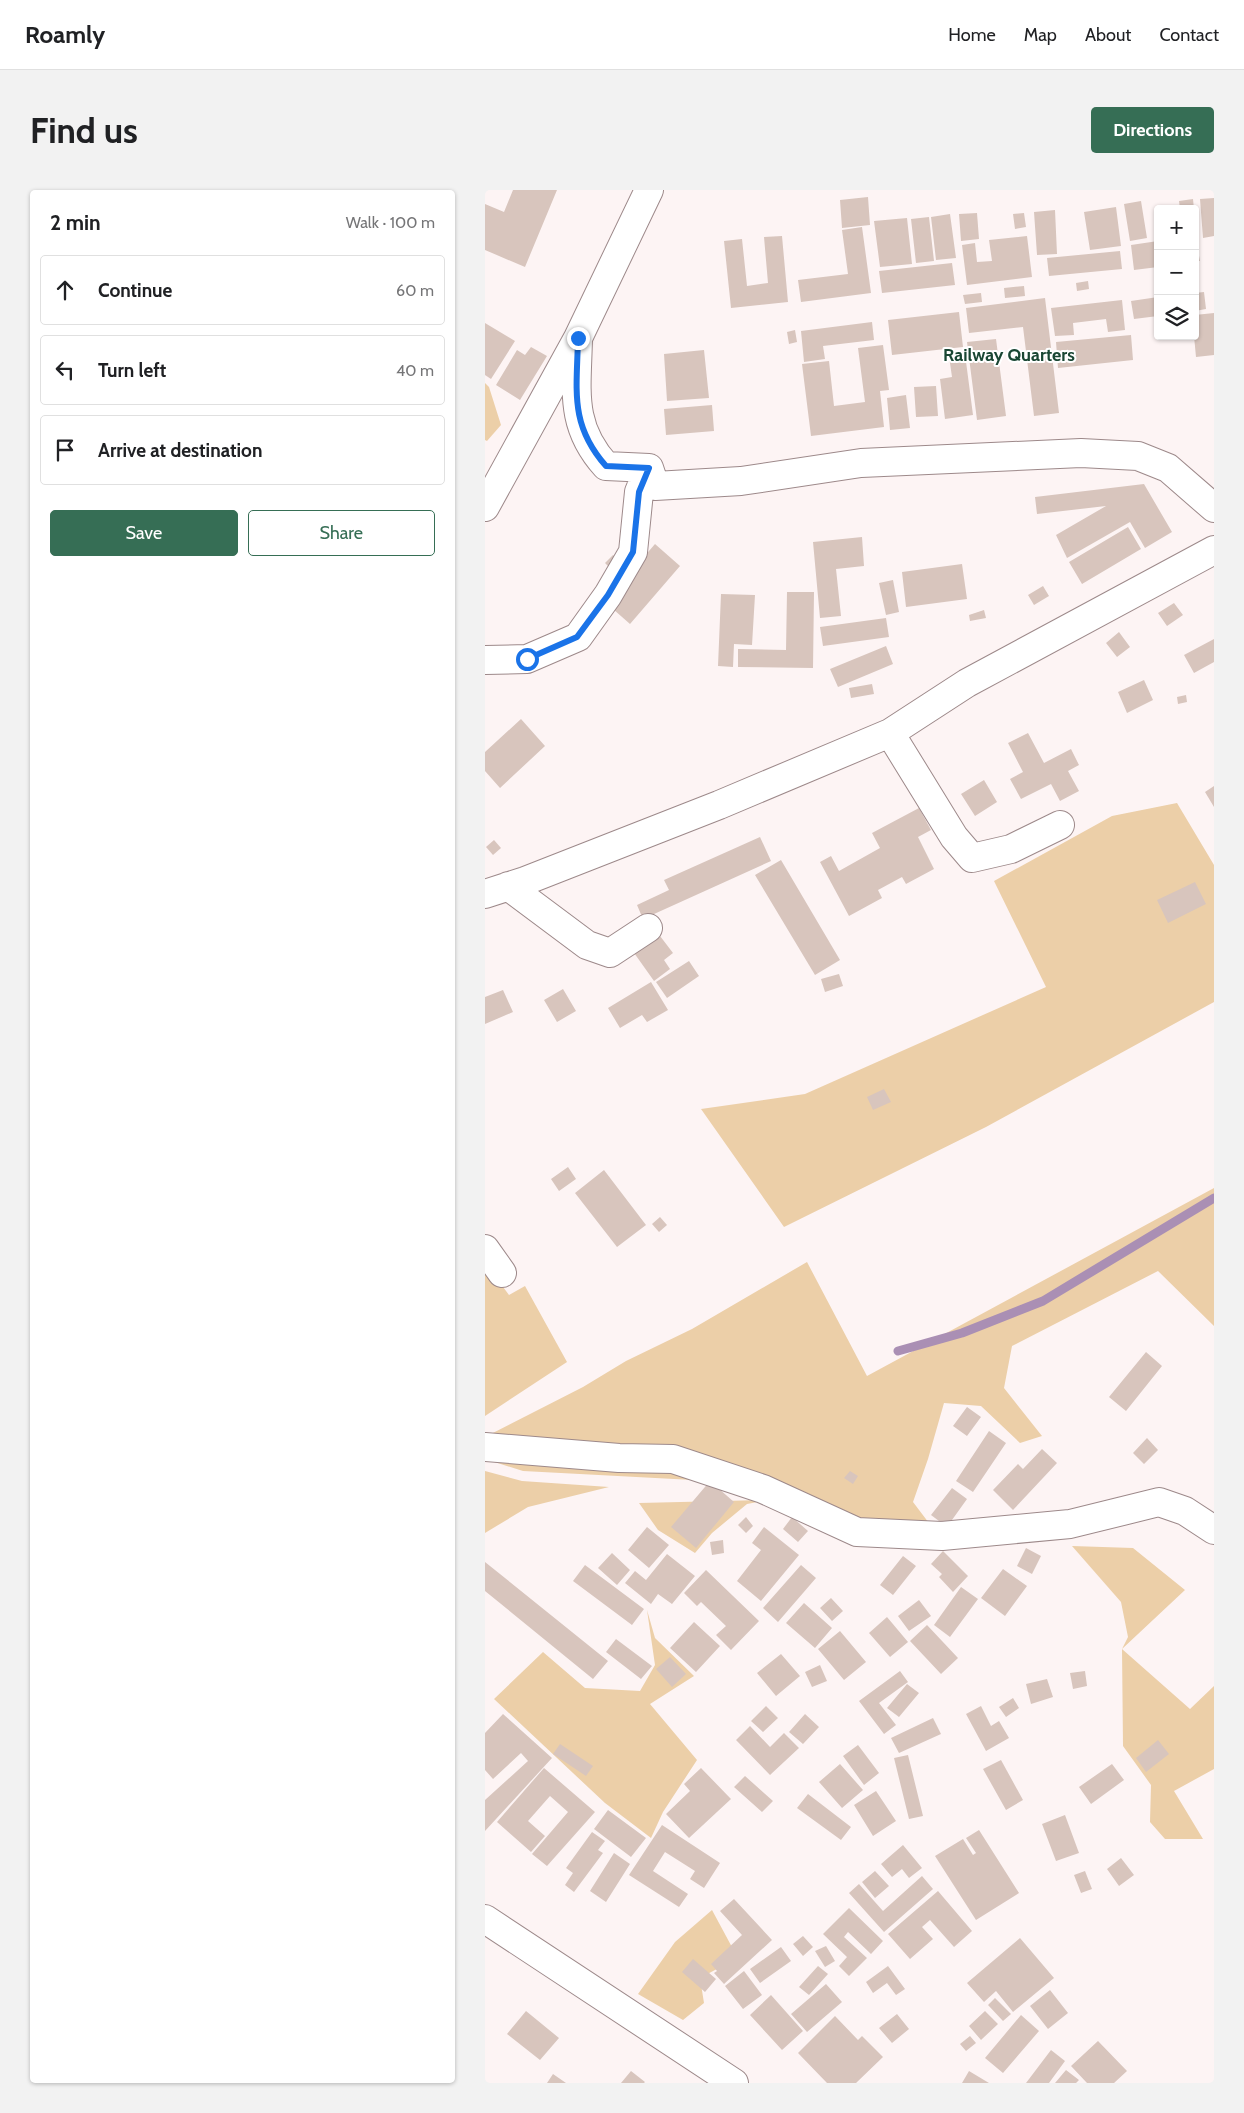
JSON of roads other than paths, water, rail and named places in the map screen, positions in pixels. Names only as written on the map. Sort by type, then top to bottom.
[{"type":"street","points":[[485,508],[578,338],[649,190]]},
{"type":"street","points":[[578,338],[577,406],[592,450],[606,466],[649,468]]},
{"type":"street","points":[[649,468],[655,486],[741,481],[861,463],[1081,453],[1138,456],[1168,468],[1214,508]]},
{"type":"street","points":[[485,660],[527,659],[577,637],[608,595],[633,552],[639,492],[649,468]]},
{"type":"street","points":[[497,890],[525,881],[719,805],[889,733],[967,683],[1214,550]]},
{"type":"street","points":[[889,733],[955,837],[972,858],[1011,849],[1060,826]]},
{"type":"street","points":[[497,890],[587,945],[610,953],[648,928]]},
{"type":"street","points":[[485,1249],[502,1273]]},
{"type":"street","points":[[485,1447],[619,1458],[673,1459],[763,1489],[857,1532],[942,1536],[1060,1525],[1109,1516],[1159,1502],[1185,1511],[1214,1530]]},
{"type":"street","points":[[485,1918],[734,2083]]},
{"type":"waterway","points":[[898,1351],[962,1333],[1043,1301],[1214,1198]]},
{"type":"district","name":"Railway Quarters","points":[[1009,355]]}]
